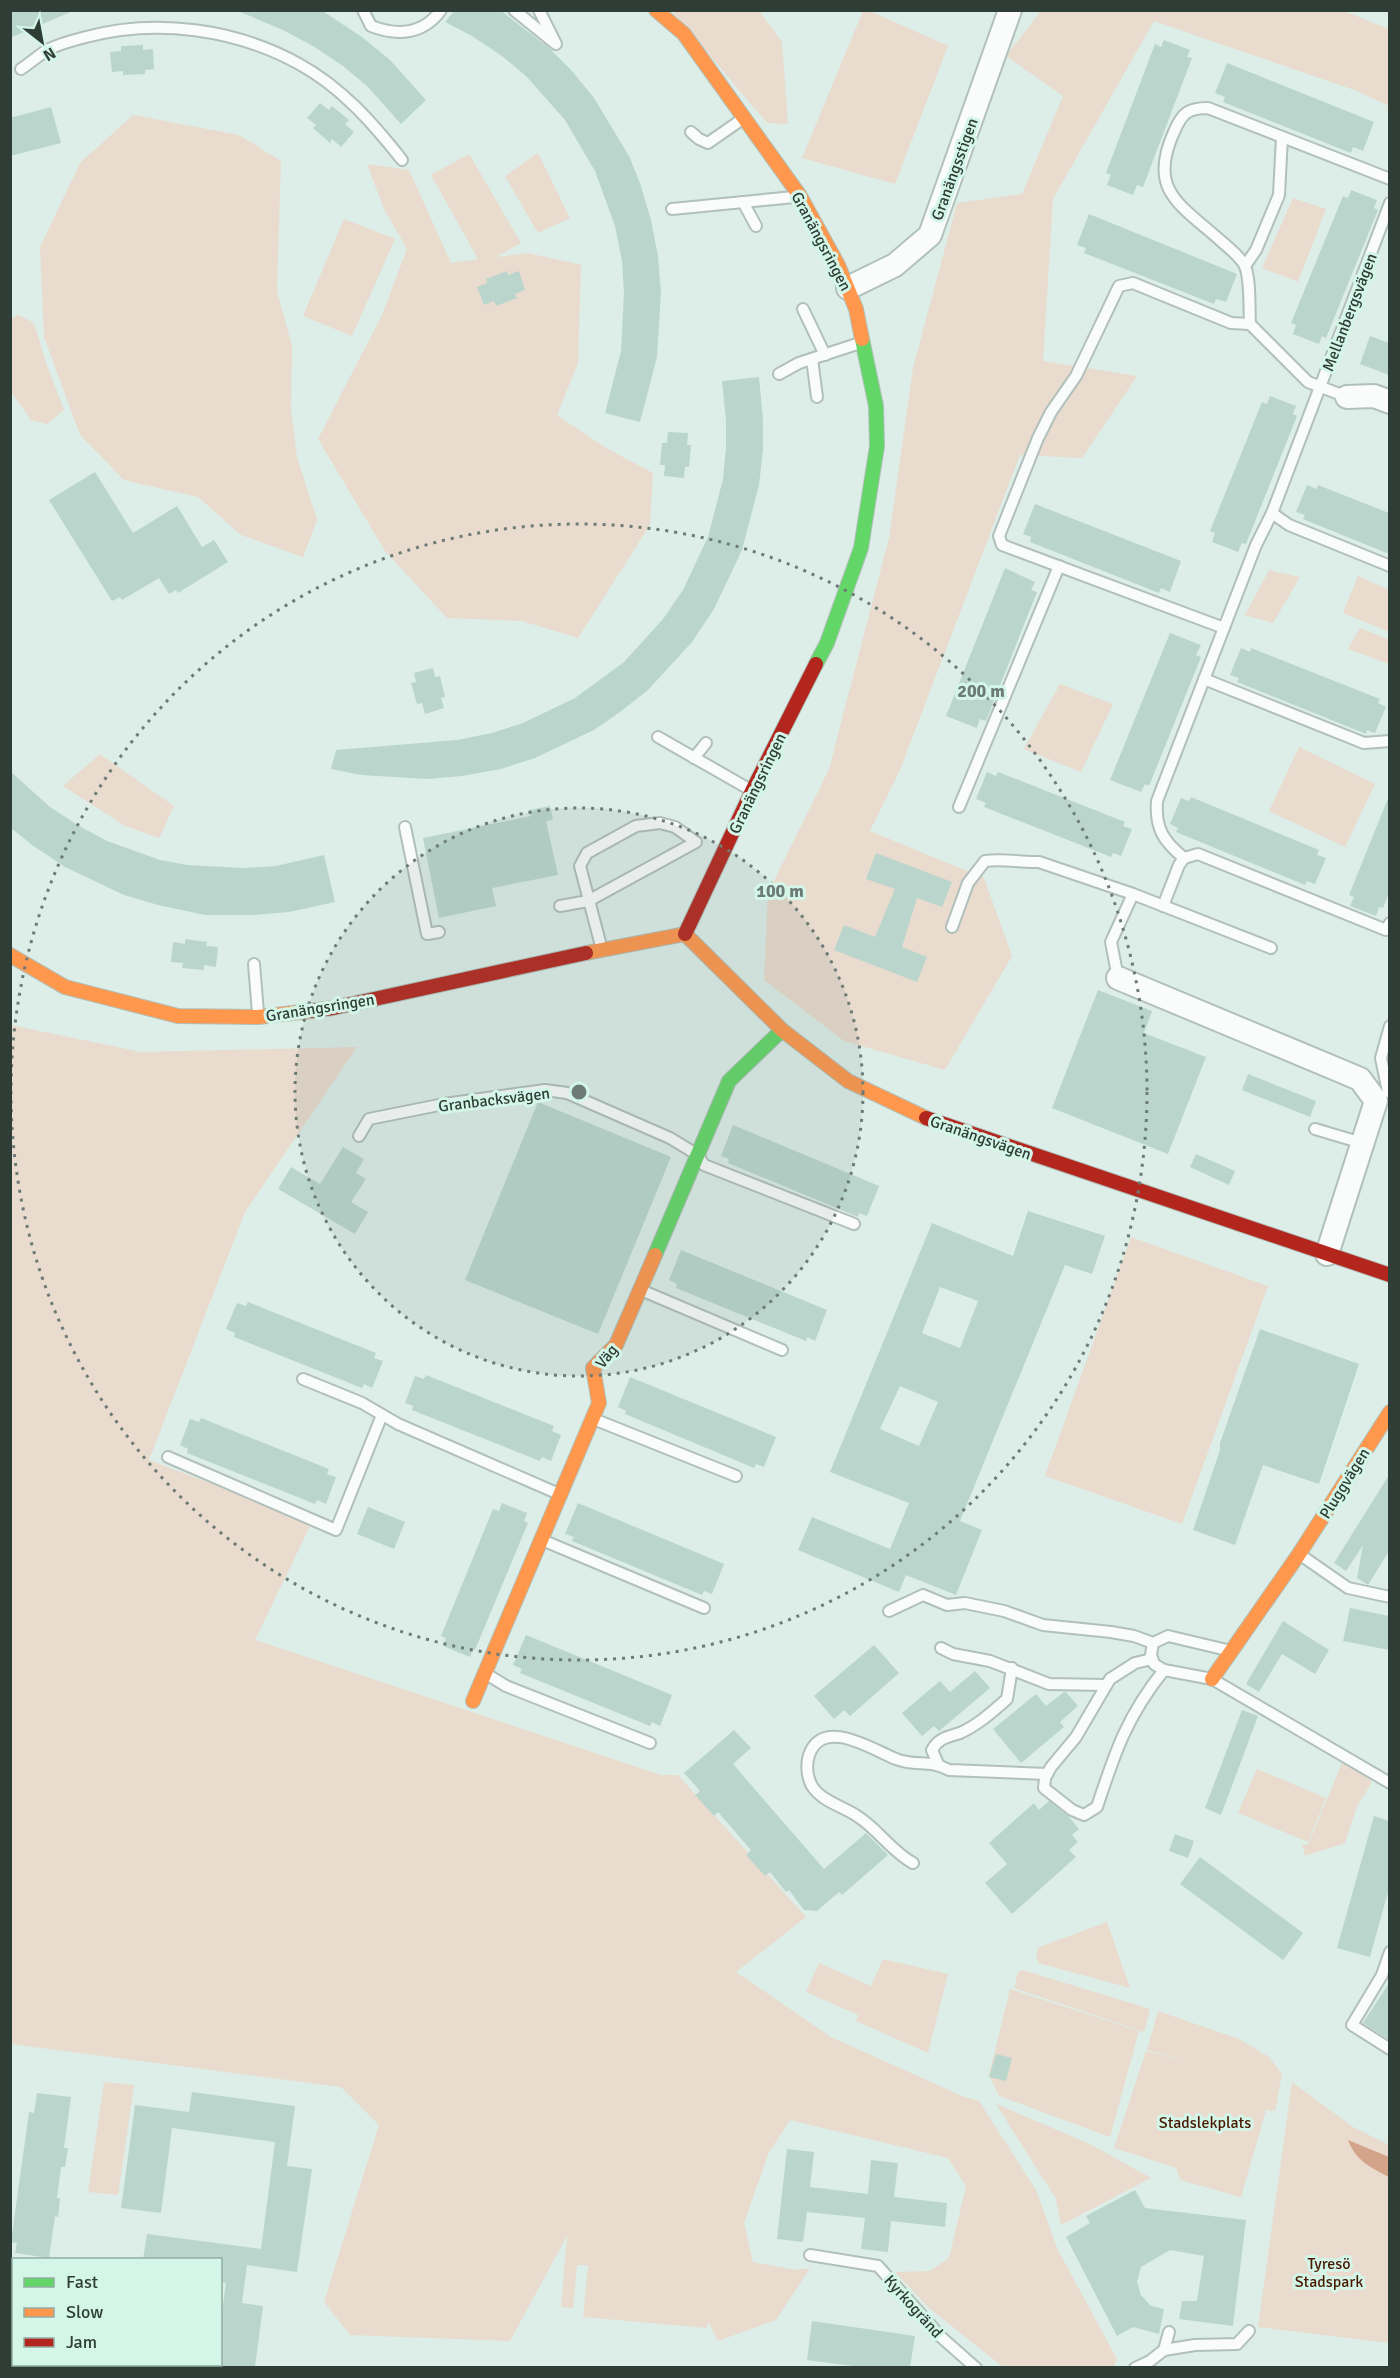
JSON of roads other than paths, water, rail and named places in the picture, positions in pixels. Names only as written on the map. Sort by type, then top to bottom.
[{"type":"street","name":"Granängsringen","points":[[10,956],[65,987],[178,1016],[258,1017],[333,1008],[602,949],[686,934],[752,791],[827,643],[861,548],[877,446],[876,406],[856,309],[838,265],[800,196],[684,34],[656,10]]},
{"type":"street","name":"Granängsstigen","points":[[848,288],[895,264],[930,235],[1010,10]]},
{"type":"street","name":"Mellanbergsvägen","points":[[1347,397],[1374,396],[1389,402]]},
{"type":"street","name":"Granängsvägen","points":[[686,934],[782,1030],[849,1081],[929,1120],[1389,1275]]},
{"type":"street","points":[[1118,978],[1360,1079],[1382,1091],[1376,1101],[1327,1254]]},
{"type":"street","name":"Väg","points":[[473,1701],[599,1403],[593,1368],[616,1345],[729,1081],[782,1030]]},
{"type":"street","name":"Pluggvägen","points":[[1212,1679],[1299,1554],[1389,1412]]},
{"type":"lane","points":[[363,10],[371,26],[397,33],[410,32],[433,21],[441,10]]},
{"type":"lane","points":[[514,10],[555,44],[539,10]]},
{"type":"lane","points":[[21,69],[49,49],[110,30],[152,27],[184,29],[242,40],[299,64],[350,100],[372,122],[402,160]]},
{"type":"lane","points":[[1224,628],[1002,545],[999,536],[1038,438],[1051,412],[1081,366],[1119,286],[1134,283],[1232,323],[1250,324],[1245,266],[1231,250],[1176,200],[1167,188],[1163,175],[1165,155],[1174,130],[1185,113],[1193,108],[1208,108],[1389,179]]},
{"type":"lane","points":[[691,132],[699,139],[708,142],[744,119]]},
{"type":"lane","points":[[1245,266],[1256,249],[1279,195],[1282,137]]},
{"type":"lane","points":[[672,209],[800,196]]},
{"type":"lane","points":[[743,202],[756,226]]},
{"type":"lane","name":"Mellanbergsvägen","points":[[1184,858],[1166,844],[1156,816],[1156,801],[1256,545],[1272,513],[1389,203]]},
{"type":"lane","points":[[803,309],[825,355]]},
{"type":"lane","name":"Mellanbergsvägen","points":[[1250,324],[1308,382],[1347,397]]},
{"type":"lane","points":[[779,374],[799,363],[863,342]]},
{"type":"lane","points":[[812,359],[817,397]]},
{"type":"lane","points":[[1272,513],[1289,525],[1389,566]]},
{"type":"lane","points":[[959,807],[1059,566]]},
{"type":"lane","points":[[1204,679],[1364,743],[1389,741]]},
{"type":"lane","points":[[657,737],[752,791]]},
{"type":"lane","points":[[694,758],[706,743]]},
{"type":"lane","points":[[560,906],[588,902],[696,842],[675,827],[660,823],[636,826],[587,853],[580,866],[588,902],[602,949]]},
{"type":"lane","points":[[405,827],[427,934],[439,932]]},
{"type":"lane","points":[[1162,906],[1179,865],[1184,858],[1198,854],[1388,928]]},
{"type":"lane","points":[[952,927],[968,883],[985,861],[999,859],[1026,863],[1039,862],[1133,894],[1271,948]]},
{"type":"lane","points":[[1118,978],[1111,942],[1133,894]]},
{"type":"lane","points":[[254,964],[258,1017]]},
{"type":"lane","points":[[1382,1091],[1381,1058],[1389,1026]]},
{"type":"lane","name":"Granbacksvägen","points":[[359,1136],[369,1119],[444,1104],[545,1090],[567,1093],[670,1138],[698,1155]]},
{"type":"lane","points":[[1315,1129],[1362,1143]]},
{"type":"lane","points":[[698,1155],[704,1165],[854,1224]]},
{"type":"lane","points":[[641,1290],[782,1350]]},
{"type":"lane","points":[[303,1379],[362,1403],[419,1434],[559,1494]]},
{"type":"lane","points":[[168,1457],[336,1530],[382,1415]]},
{"type":"lane","points":[[593,1418],[736,1476]]},
{"type":"lane","points":[[542,1540],[704,1608]]},
{"type":"lane","points":[[1299,1554],[1348,1588],[1389,1597]]},
{"type":"lane","points":[[889,1611],[923,1595],[947,1605],[965,1603],[1004,1611],[1043,1625],[1111,1632],[1134,1636],[1153,1643],[1168,1636],[1230,1651]]},
{"type":"lane","points":[[1153,1643],[1150,1655],[1154,1664],[1164,1670],[1212,1679],[1389,1783]]},
{"type":"lane","points":[[940,1648],[953,1654],[990,1660],[1049,1684],[1105,1685]]},
{"type":"lane","points":[[1152,1659],[1135,1663],[1110,1678],[1076,1737],[1047,1774],[1044,1788],[1072,1810],[1083,1815],[1097,1807],[1117,1747],[1130,1718],[1164,1670]]},
{"type":"lane","points":[[938,1764],[932,1750],[935,1744],[945,1737],[976,1725],[1007,1699],[1012,1668]]},
{"type":"lane","points":[[485,1674],[506,1686],[650,1743]]},
{"type":"lane","points":[[913,1863],[899,1856],[860,1818],[822,1796],[812,1787],[807,1771],[809,1755],[816,1743],[830,1736],[846,1738],[898,1760],[938,1764],[949,1770],[1047,1774]]},
{"type":"lane","points":[[1389,1952],[1382,1975],[1352,2025],[1389,2049]]},
{"type":"lane","name":"Kyrkogränd","points":[[810,2255],[878,2266],[941,2337],[976,2367]]},
{"type":"lane","points":[[1135,2367],[1150,2361],[1164,2350],[1195,2345],[1237,2344],[1249,2331]]},
{"type":"lane","points":[[1164,2350],[1168,2332]]},
{"type":"park label","name":"Stadslekplats","points":[[1205,2122]]},
{"type":"park label","name":"Tyresö Stadspark","points":[[1329,2272]]}]
